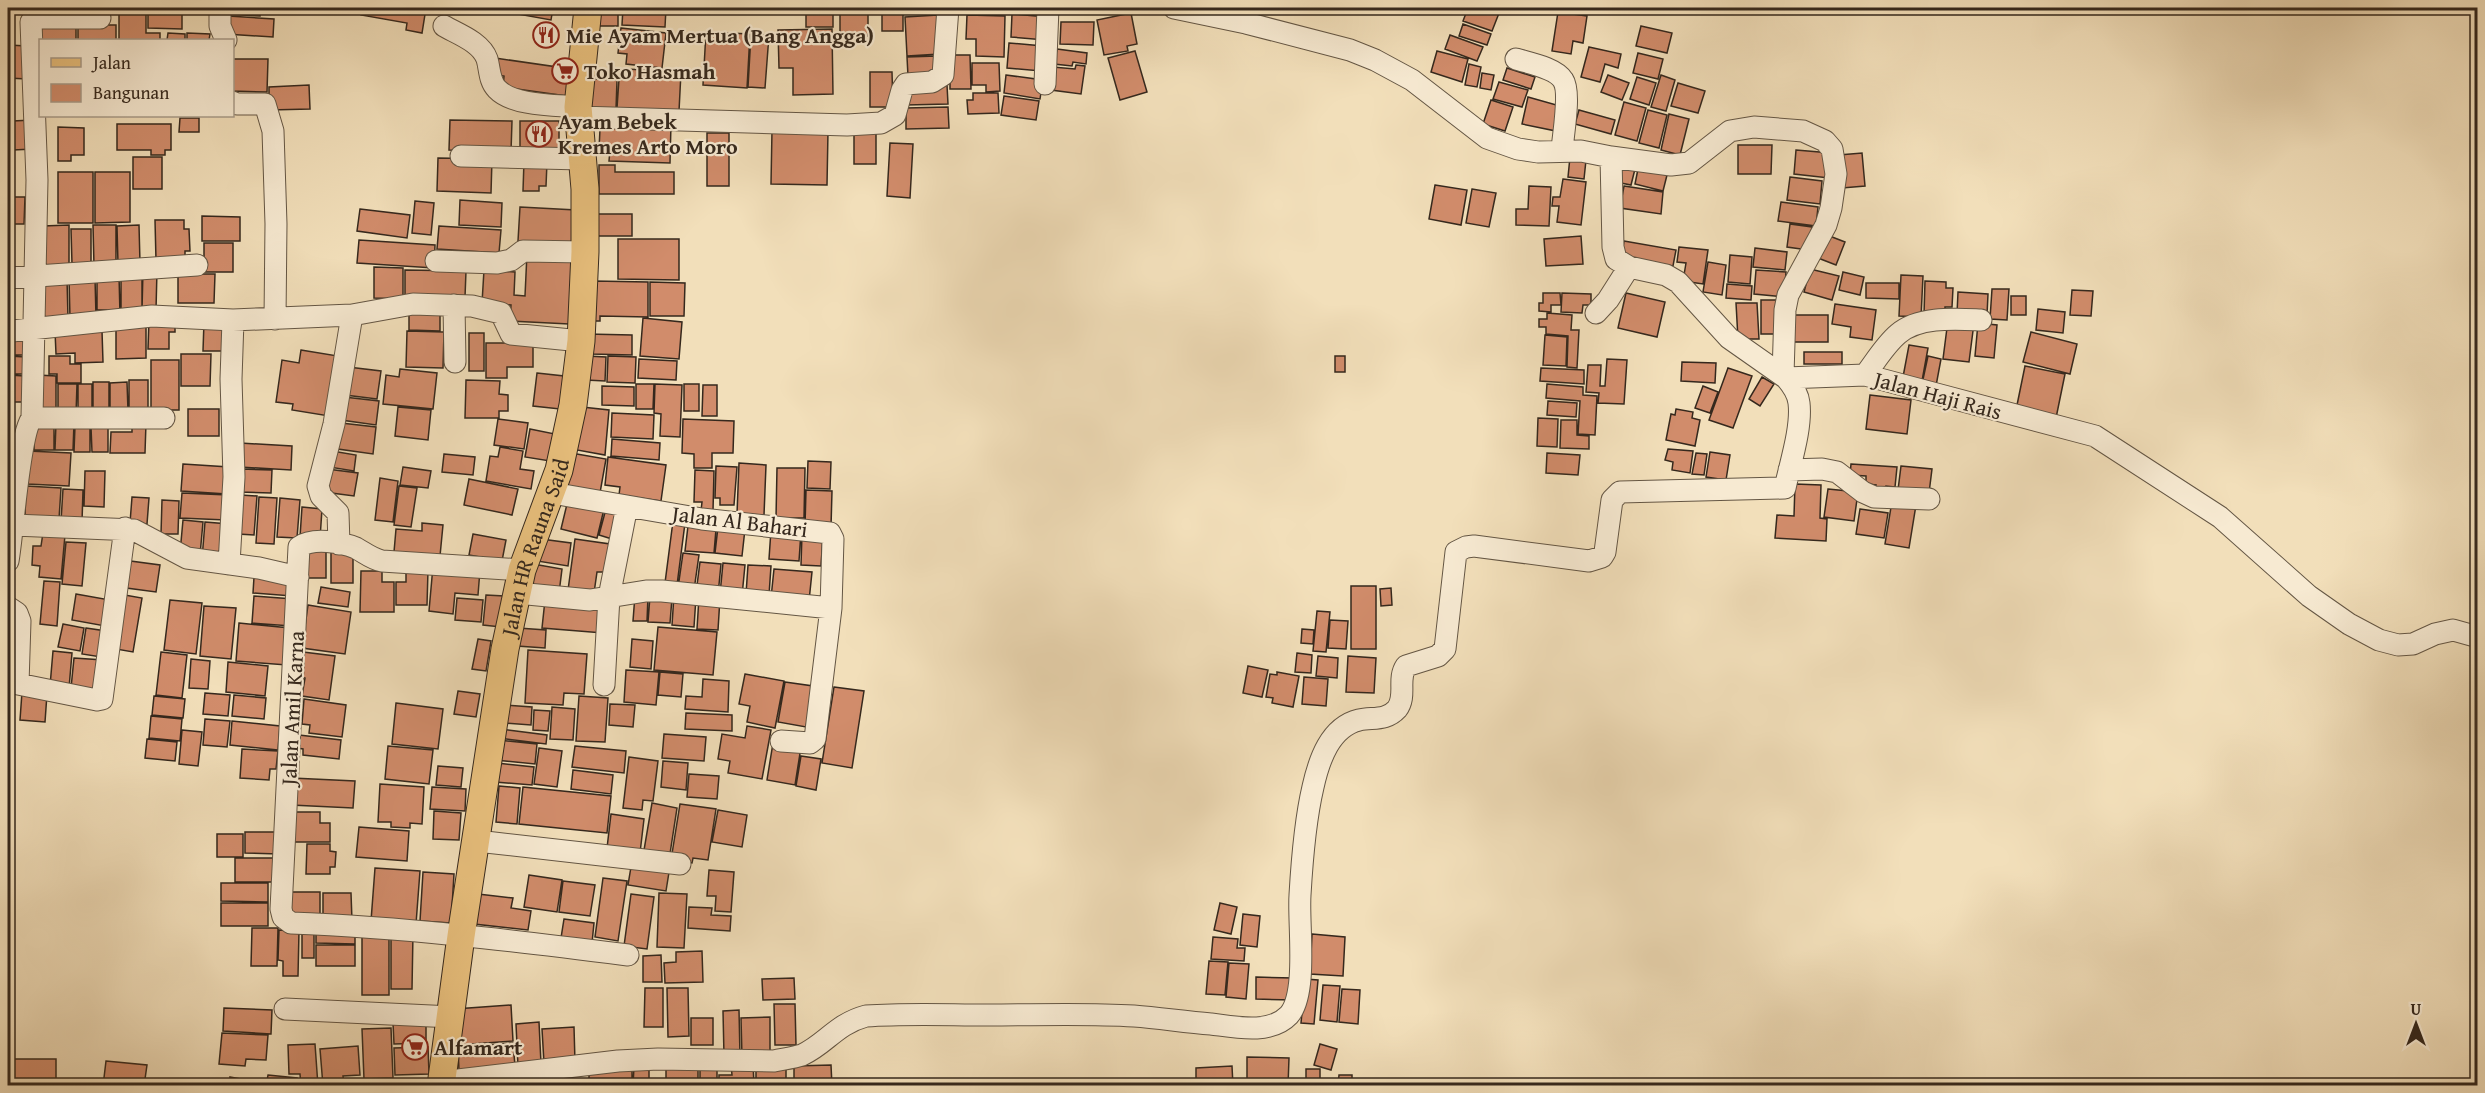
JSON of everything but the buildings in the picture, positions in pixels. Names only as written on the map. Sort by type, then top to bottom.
[{"type":"main road","name":"Jalan HR Rauna Said","points":[[441,1084],[505,649],[520,582],[552,493],[567,440],[573,405],[581,342],[585,252],[585,189],[578,112],[588,8]]},
{"type":"street","points":[[220,8],[220,26],[226,39]]},
{"type":"street","points":[[444,26],[479,47],[486,57],[489,73],[496,88],[516,100],[578,112],[847,125],[881,123],[895,116],[902,90],[906,84],[932,82],[943,75],[948,8]]},
{"type":"street","points":[[1045,84],[1048,8]]},
{"type":"street","points":[[1174,8],[1350,50],[1375,60],[1412,80],[1487,138],[1518,149],[1538,152],[1562,150],[1671,165],[1689,163],[1730,131],[1755,127],[1803,131],[1825,141],[1832,149],[1836,174],[1831,208],[1818,242],[1802,266],[1788,295],[1785,310],[1784,376]]},
{"type":"street","points":[[8,561],[14,525],[14,457],[32,418],[37,180],[33,13],[100,18]]},
{"type":"street","points":[[1516,59],[1555,73],[1564,80],[1566,92],[1562,150]]},
{"type":"street","points":[[234,103],[265,104],[273,131],[276,224],[275,319]]},
{"type":"street","points":[[461,156],[582,159]]},
{"type":"street","points":[[441,1084],[551,1077],[658,1059],[774,1061],[804,1054],[841,1026],[866,1016],[1134,1016],[1248,1028],[1279,1023],[1290,1014],[1298,998],[1301,936],[1299,896],[1313,785],[1324,753],[1333,735],[1344,726],[1360,720],[1387,717],[1396,710],[1402,701],[1402,676],[1406,666],[1438,656],[1444,649],[1448,635],[1454,557],[1460,549],[1474,546],[1589,561],[1597,559],[1605,552],[1612,500],[1620,492],[1785,488],[1799,418],[1799,402],[1796,393],[1784,376],[1729,338],[1678,282],[1666,275],[1629,267],[1621,263],[1614,254],[1611,157]]},
{"type":"street","points":[[436,261],[497,263],[511,260],[523,251],[585,252]]},
{"type":"street","points":[[8,278],[197,265]]},
{"type":"street","points":[[1596,313],[1608,300],[1629,267]]},
{"type":"street","points":[[12,331],[152,316],[233,320],[275,319],[352,315],[400,305],[454,305],[501,312],[508,332],[515,335],[581,342]]},
{"type":"street","points":[[454,305],[455,362]]},
{"type":"street","points":[[339,544],[338,513],[321,496],[318,486],[334,424],[352,315]]},
{"type":"street","points":[[1865,375],[1897,335],[1907,328],[1944,319],[1981,320]]},
{"type":"street","points":[[229,564],[234,477],[231,379],[233,320]]},
{"type":"street","name":"Jalan Haji Rais","points":[[1784,376],[1865,375],[2095,436],[2220,517],[2308,596],[2349,624],[2379,640],[2398,645],[2413,644],[2435,634],[2453,630],[2478,637]]},
{"type":"street","points":[[32,418],[164,418]]},
{"type":"street","points":[[1789,470],[1822,469],[1837,472],[1863,492],[1874,497],[1929,499]]},
{"type":"street","name":"Jalan Al Bahari","points":[[552,493],[702,519],[830,533],[833,538],[831,608],[815,739],[810,743],[781,741]]},
{"type":"street","points":[[604,685],[609,597],[627,506]]},
{"type":"street","points":[[14,525],[125,528],[142,533],[187,558],[298,578]]},
{"type":"street","points":[[8,608],[17,613],[20,621],[18,684],[97,700],[102,699],[125,528]]},
{"type":"street","name":"Jalan Amil Karna","points":[[461,936],[353,925],[291,923],[283,917],[281,909],[299,547],[312,542],[339,544],[356,548],[382,561],[520,582],[570,599],[609,597],[646,591],[675,592],[831,608]]},
{"type":"street","points":[[477,841],[680,864]]},
{"type":"street","points":[[461,936],[496,938],[628,955]]},
{"type":"street","points":[[285,1010],[452,1017]]},
{"type":"place","name":"Mie Ayam Mertua (Bang Angga)","points":[[546,35]]},
{"type":"place","name":"Toko Hasmah","points":[[565,71]]},
{"type":"place","name":"Ayam Bebek Kremes Arto Moro","points":[[539,134]]},
{"type":"place","name":"Alfamart","points":[[415,1047]]}]
